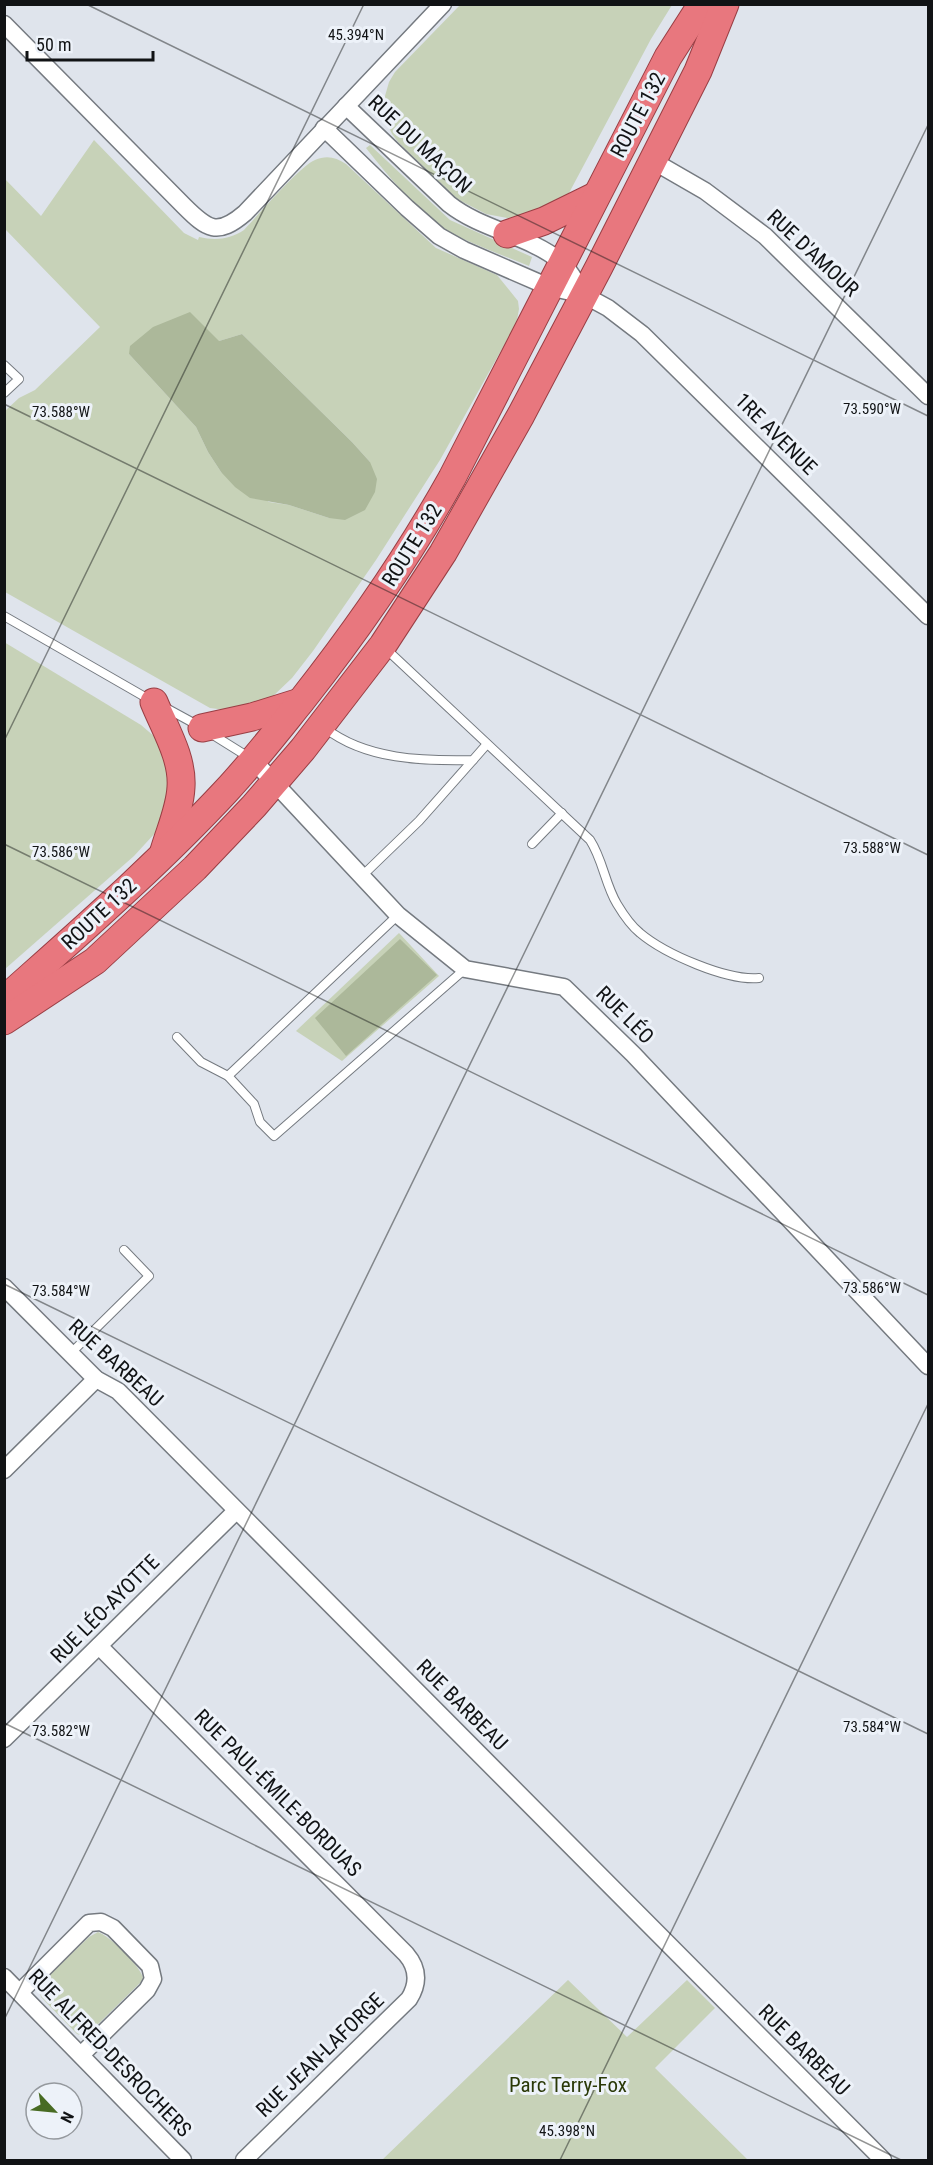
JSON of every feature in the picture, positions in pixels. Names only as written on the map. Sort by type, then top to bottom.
[{"type":"highway","name":"ROUTE 132","points":[[4,1000],[163,855],[226,791],[300,702],[369,612],[422,530],[469,446],[668,57],[702,4]]},
{"type":"highway","name":"ROUTE 132","points":[[4,1021],[95,961],[203,860],[274,783],[322,726],[383,645],[443,553],[521,415],[698,71],[725,4]]},
{"type":"highway","points":[[507,234],[544,221],[595,196]]},
{"type":"highway","points":[[154,702],[178,759],[181,776],[178,807],[163,855]]},
{"type":"highway","points":[[202,728],[252,717],[300,702]]},
{"type":"street","points":[[346,106],[443,4]]},
{"type":"street","name":"RUE DU MAÇON","points":[[4,24],[208,228],[215,229],[229,225],[244,213],[346,106],[449,204],[467,217],[548,253],[562,262],[584,295]]},
{"type":"street","points":[[324,128],[439,236],[464,250],[549,287],[584,295]]},
{"type":"street","name":"RUE D'AMOUR","points":[[653,161],[705,191],[765,236],[928,396]]},
{"type":"street","name":"1RE AVENUE","points":[[584,295],[616,313],[642,334],[928,616]]},
{"type":"street","name":"RUE LÉO","points":[[253,760],[398,915],[465,969],[564,987],[633,1054],[928,1366]]},
{"type":"street","name":"RUE BARBEAU","points":[[4,1287],[96,1379],[118,1391],[883,2160]]},
{"type":"street","points":[[4,1470],[96,1379]]},
{"type":"street","name":"RUE LÉO-AYOTTE","points":[[4,1739],[236,1511]]},
{"type":"street","name":"RUE PAUL-ÉMILE-BORDUAS","points":[[99,1646],[412,1960],[417,1976]]},
{"type":"street","points":[[20,1992],[89,1923],[101,1922],[113,1928],[150,1966],[153,1979],[147,1990],[81,2055]]},
{"type":"street","name":"RUE JEAN-LAFORGE","points":[[244,2160],[409,1999],[414,1992],[417,1976]]},
{"type":"street","name":"RUE ALFRED-DESROCHERS","points":[[4,1977],[183,2160]]},
{"type":"lane","points":[[4,364],[19,379],[4,393]]},
{"type":"lane","points":[[4,616],[202,728],[253,760]]},
{"type":"lane","points":[[383,645],[591,840],[599,854],[616,901],[639,933],[660,947],[699,965],[747,979],[759,978]]},
{"type":"lane","points":[[322,726],[348,742],[380,753],[434,761],[473,759]]},
{"type":"lane","points":[[362,876],[413,828],[487,744]]},
{"type":"lane","points":[[532,844],[562,813]]},
{"type":"lane","points":[[228,1076],[398,915]]},
{"type":"lane","points":[[177,1037],[201,1062],[228,1076],[254,1104],[260,1122],[274,1136],[465,969]]},
{"type":"lane","points":[[71,1353],[149,1276],[124,1250]]},
{"type":"green space","points":[[460,5],[672,5],[651,39],[569,193],[559,201],[512,219],[486,214],[457,199],[398,142],[386,121],[385,96],[395,72]]},
{"type":"green space","points":[[94,140],[184,233],[198,240],[199,237],[217,239],[228,237],[244,230],[308,164],[319,158],[331,158],[346,164],[436,248],[497,275],[518,301],[517,320],[512,331],[440,460],[376,560],[313,651],[292,678],[271,698],[226,710],[210,708],[5,592],[5,411],[19,398],[35,390],[100,327],[5,229],[4,178],[41,216]],"holes":[[[242,334],[370,462],[329,518],[289,505],[269,502],[221,472],[196,427],[129,354],[219,341]]]},
{"type":"green space","points":[[370,145],[450,220],[532,257],[529,266],[468,241],[437,224],[383,170],[366,148]]},
{"type":"green space","points":[[190,312],[219,341],[242,334],[370,462],[377,479],[375,492],[365,510],[345,520],[329,518],[289,505],[250,498],[235,487],[221,472],[196,427],[129,354],[130,346],[153,327]]},
{"type":"green space","points":[[4,642],[141,725],[155,737],[164,750],[173,786],[156,832],[134,856],[5,969]]},
{"type":"green space","points":[[399,933],[439,976],[342,1061],[296,1031]]},
{"type":"green space","points":[[400,939],[437,975],[346,1056],[315,1018]]},
{"type":"green space","points":[[98,1932],[124,1952],[143,1978],[88,2034],[83,2036],[77,2034],[41,1997],[39,1987],[89,1937]]},
{"type":"green space","name":"Parc Terry-Fox","points":[[568,1980],[627,2037],[687,1980],[715,2008],[655,2068],[748,2160],[382,2160]]}]
